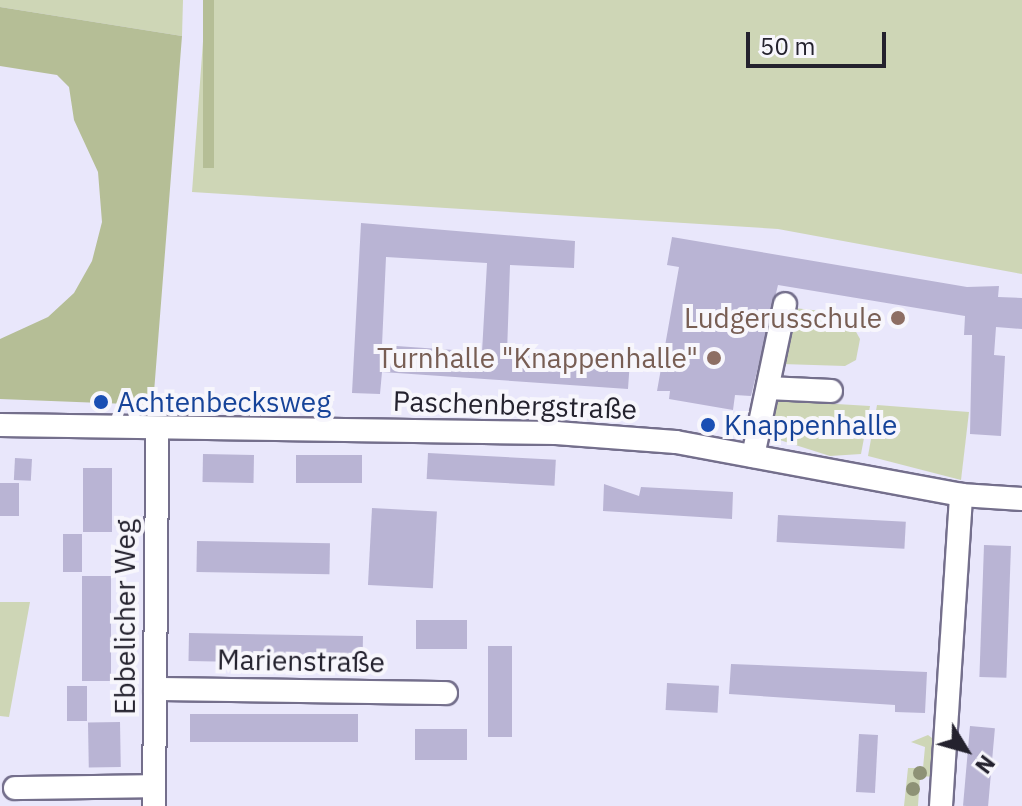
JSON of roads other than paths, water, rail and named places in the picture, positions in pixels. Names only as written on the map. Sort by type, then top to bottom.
[{"type":"street","points":[[753,456],[785,304]]},
{"type":"street","points":[[768,388],[831,391]]},
{"type":"street","name":"Paschenbergstraße","points":[[0,425],[556,433],[676,442],[961,495],[1022,499]]},
{"type":"street","name":"Ebbelicher Weg","points":[[154,796],[157,428]]},
{"type":"street","points":[[941,806],[961,495]]},
{"type":"street","name":"Marienstraße","points":[[155,689],[446,693]]},
{"type":"street","points":[[15,788],[154,796]]},
{"type":"place","name":"Ludgerusschule","points":[[898,318]]},
{"type":"place","name":"Turnhalle \"Knappenhalle\"","points":[[714,358]]},
{"type":"place","name":"Achtenbecksweg","points":[[101,402]]},
{"type":"place","name":"Knappenhalle","points":[[708,425]]}]
